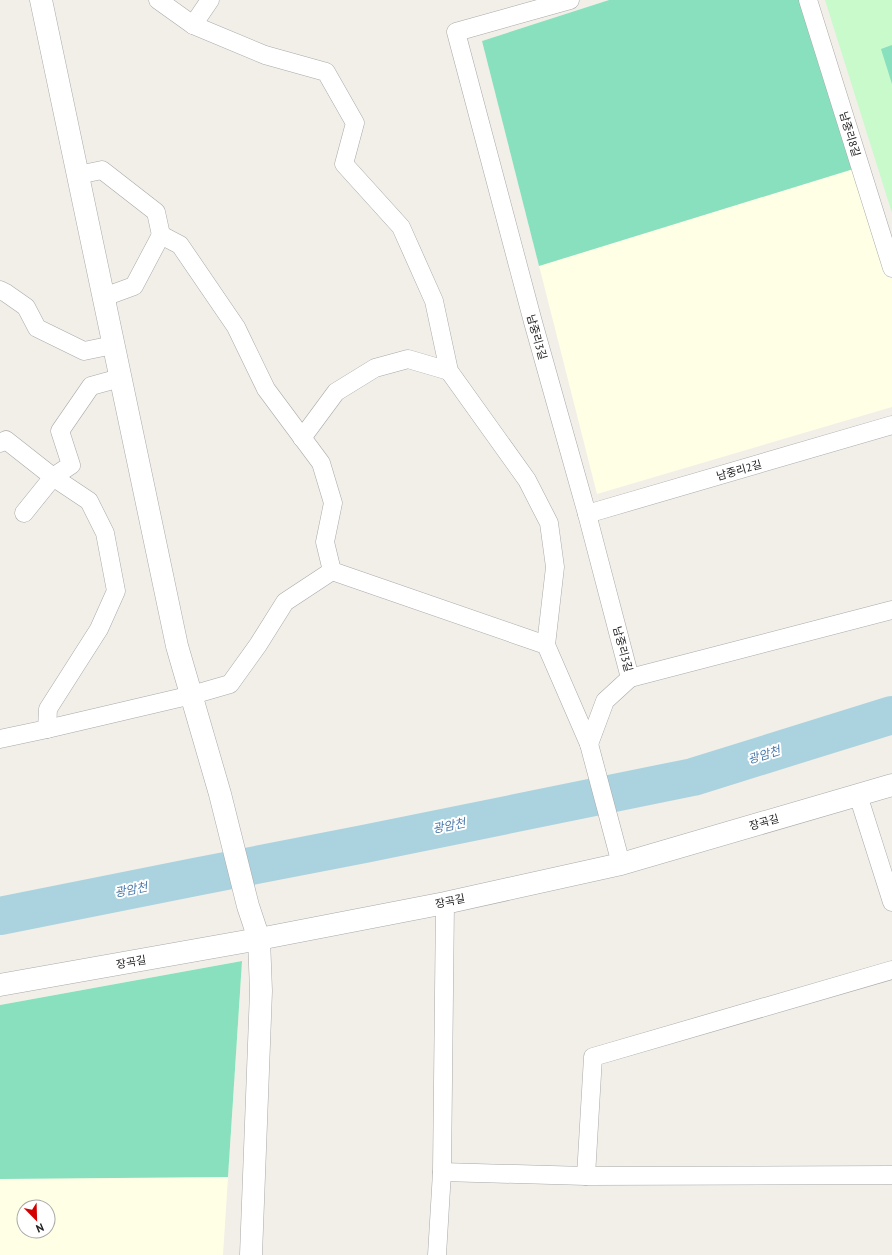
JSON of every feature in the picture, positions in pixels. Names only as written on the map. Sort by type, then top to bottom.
[{"type":"street","points":[[41,0],[177,646],[220,794],[248,906],[259,939],[261,991],[251,1255]]},
{"type":"street","points":[[158,0],[193,25],[265,55],[326,72],[355,123],[344,164],[401,227],[434,301],[449,371],[527,480],[549,523],[555,567],[546,644],[589,744],[621,864]]},
{"type":"street","points":[[193,25],[210,0]]},
{"type":"street","name":"남중리3길","points":[[570,0],[456,32],[630,678],[605,700],[589,744]]},
{"type":"street","name":"남중리8길","points":[[808,0],[892,268]]},
{"type":"street","points":[[78,175],[102,170],[156,212],[161,235],[134,286],[104,297]]},
{"type":"street","points":[[161,235],[180,245],[236,327],[266,389],[321,463],[333,503],[324,542],[332,571]]},
{"type":"street","points":[[0,290],[26,306],[37,328],[84,351],[113,345]]},
{"type":"street","points":[[302,438],[336,392],[375,368],[408,359],[449,371]]},
{"type":"street","points":[[24,513],[52,477],[71,465],[60,431],[91,386],[120,378]]},
{"type":"street","name":"남중리2길","points":[[587,514],[892,425]]},
{"type":"street","points":[[0,443],[6,440],[52,477],[89,501],[105,533],[116,591],[99,629],[48,709],[47,729]]},
{"type":"street","points":[[332,571],[546,644]]},
{"type":"street","points":[[0,739],[192,695],[230,684],[258,645],[285,602],[332,571]]},
{"type":"street","points":[[630,678],[892,610]]},
{"type":"street","name":"장곡길","points":[[0,985],[259,939],[445,903],[621,864],[892,785]]},
{"type":"street","points":[[858,795],[892,902]]},
{"type":"street","points":[[437,1255],[442,1172],[445,903]]},
{"type":"street","points":[[586,1176],[593,1057],[892,970]]},
{"type":"street","points":[[442,1172],[586,1176],[892,1175]]},
{"type":"shaded area","points":[[609,0],[802,0],[860,167],[892,279],[892,407],[597,494],[482,41]]},
{"type":"shaded area","points":[[242,961],[223,1255],[0,1255],[0,1005]]},
{"type":"green space","points":[[609,0],[802,0],[860,167],[539,266],[482,41]]},
{"type":"green space","points":[[825,0],[892,0],[892,213]]},
{"type":"green space","points":[[892,45],[892,84],[881,49]]},
{"type":"green space","points":[[242,961],[228,1177],[0,1179],[0,1005]]},
{"type":"waterway","name":"광암천","points":[[0,916],[693,777],[892,715]]}]
